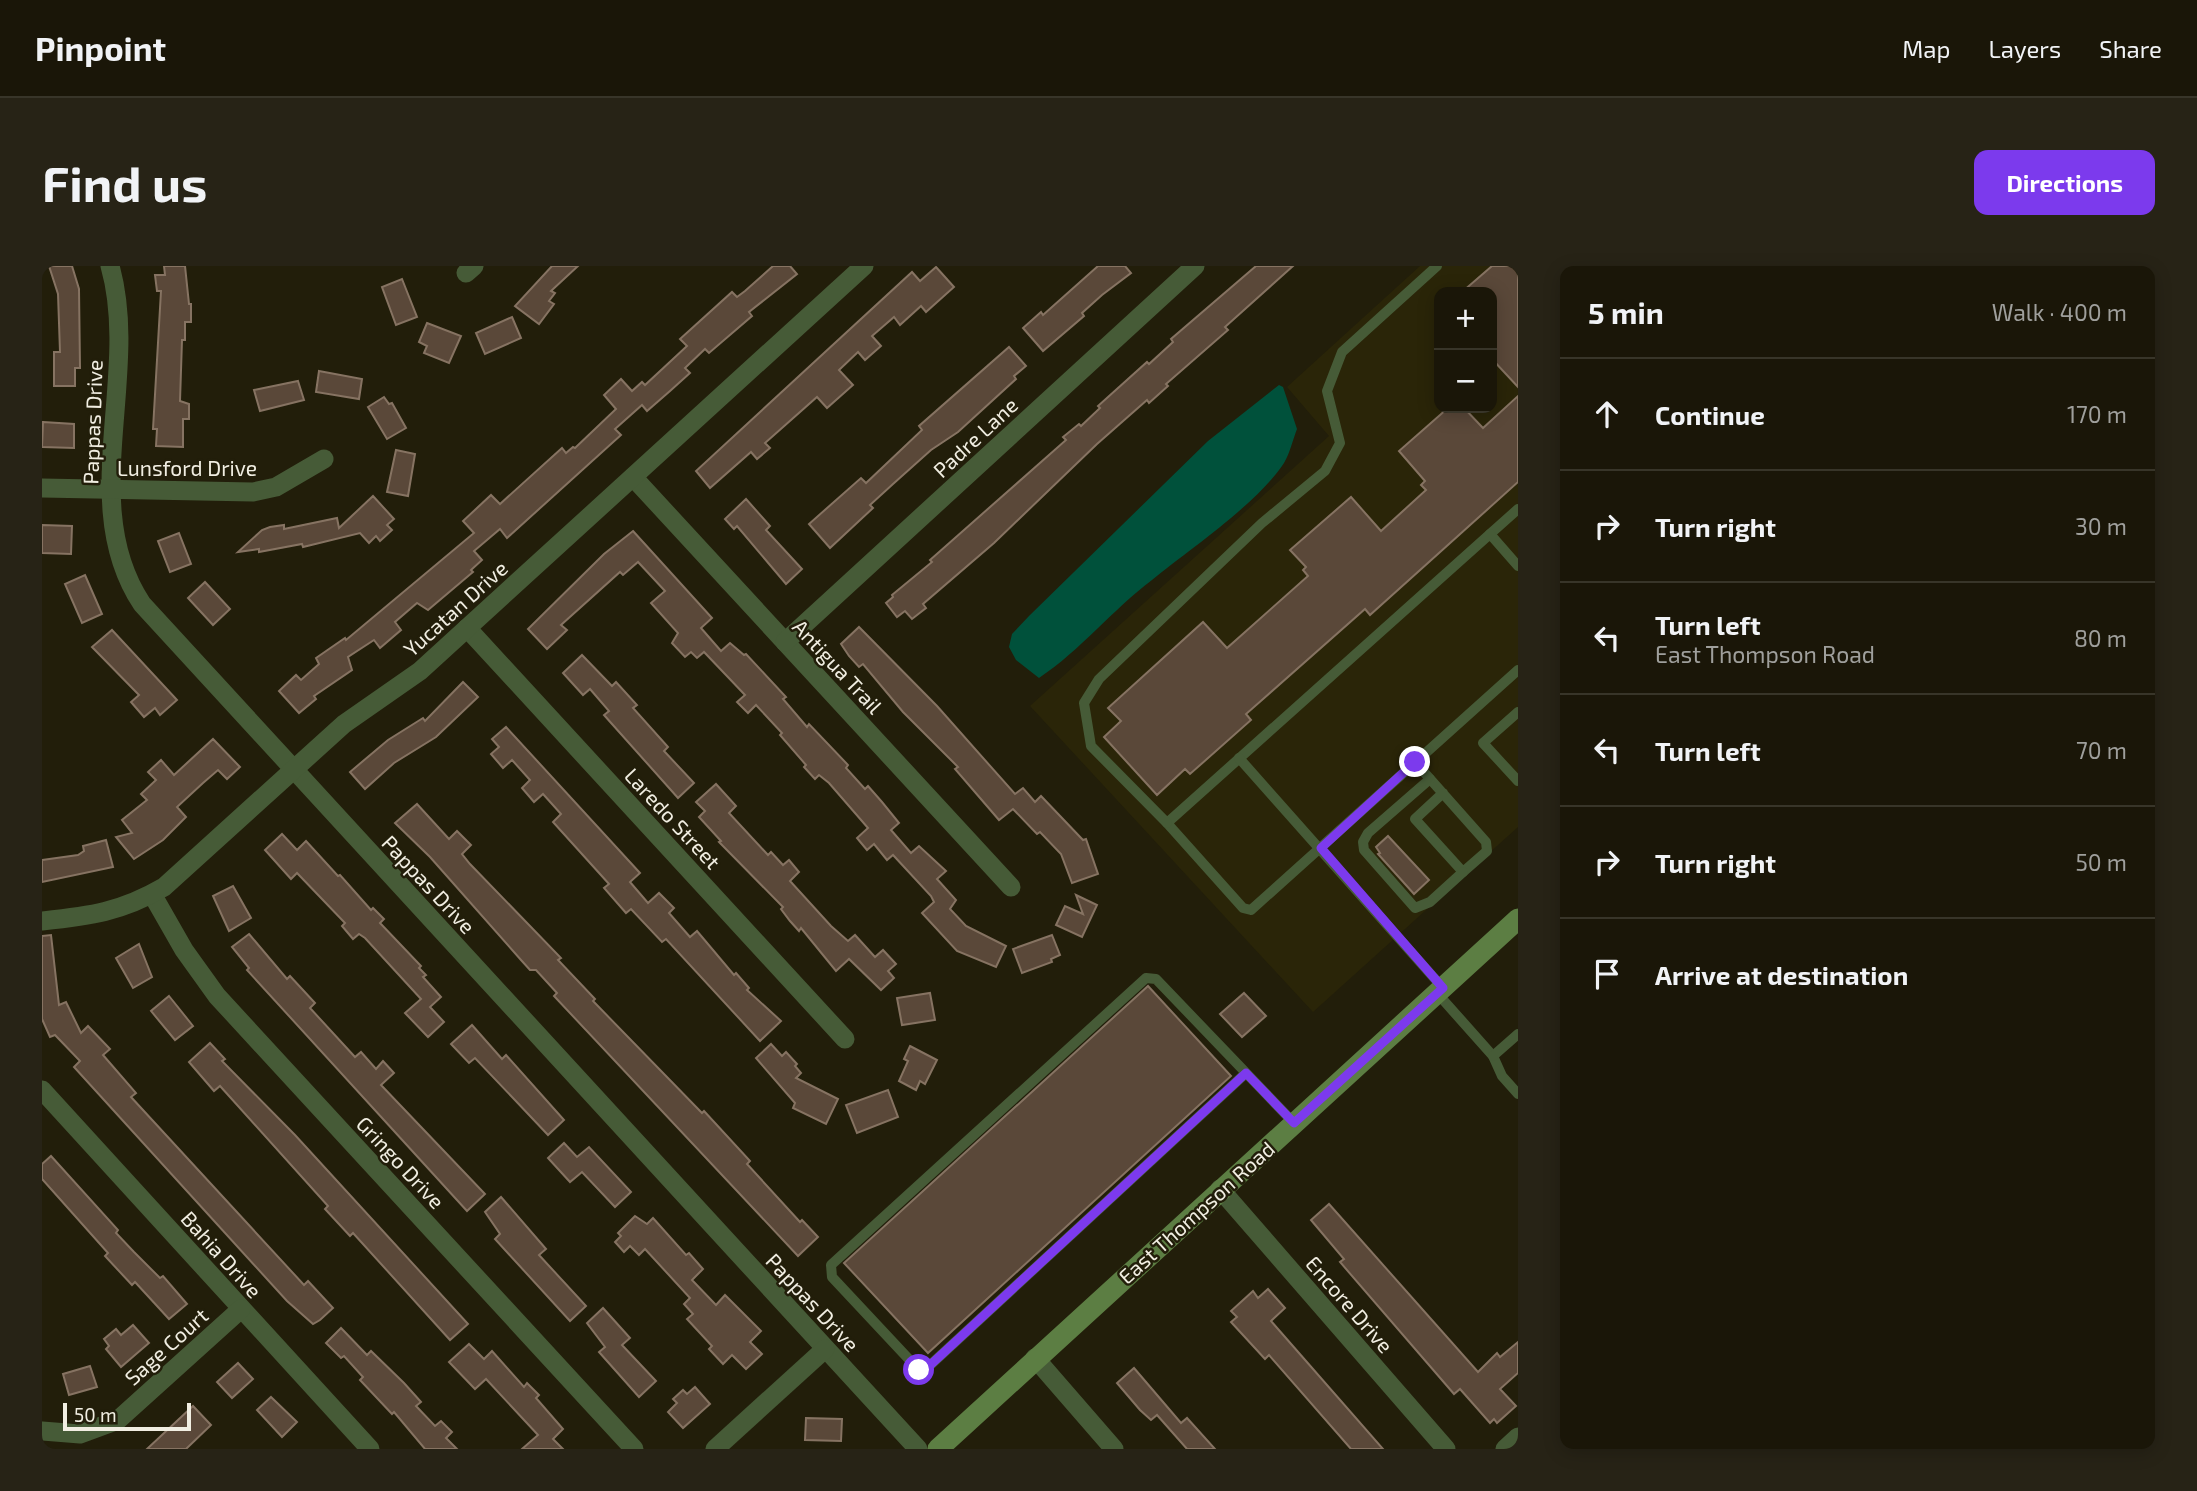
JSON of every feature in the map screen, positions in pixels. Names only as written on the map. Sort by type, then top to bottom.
[{"type":"main road","name":"East Thompson Road","points":[[937,1449],[1518,919]]},
{"type":"street","name":"Pappas Drive","points":[[110,266],[119,328],[112,489],[116,545],[137,597],[151,616],[293,771],[918,1449]]},
{"type":"street","name":"Padre Lane","points":[[785,642],[1195,266]]},
{"type":"street","name":"Yucatan Drive","points":[[42,921],[108,913],[152,894],[172,881],[357,713],[403,685],[467,628],[633,477],[852,270]]},
{"type":"street","name":"Lunsford Drive","points":[[42,488],[253,492],[276,487],[324,459]]},
{"type":"street","name":"Antigua Trail","points":[[633,477],[1011,887]]},
{"type":"street","name":"Laredo Street","points":[[467,628],[845,1039]]},
{"type":"street","name":"Gringo Drive","points":[[152,894],[188,957],[232,1013],[634,1449]]},
{"type":"street","name":"Bahia Drive","points":[[45,1102],[370,1449]]},
{"type":"street","name":"Encore Drive","points":[[1220,1189],[1446,1449]]},
{"type":"street","name":"Sage Court","points":[[42,1431],[80,1434],[118,1420],[241,1309]]},
{"type":"street","points":[[716,1449],[825,1349]]},
{"type":"street","points":[[1035,1358],[1114,1449]]},
{"type":"street","points":[[1505,1449],[1518,1437]]},
{"type":"lane","points":[[1437,266],[1342,352],[1327,391],[1340,443],[1325,471],[1262,523],[1098,679],[1084,703],[1091,746],[1167,823],[1244,908],[1251,910],[1518,670]]},
{"type":"lane","points":[[1167,823],[1518,509]]},
{"type":"lane","points":[[1490,534],[1518,566]]},
{"type":"lane","points":[[1518,712],[1483,743],[1518,781]]},
{"type":"lane","points":[[1240,758],[1321,848],[1440,990],[1493,1056],[1502,1076],[1518,1094]]},
{"type":"lane","points":[[1415,762],[1486,842],[1487,851],[1430,902],[1415,908],[1364,850],[1363,842],[1368,833],[1430,779]]},
{"type":"lane","points":[[1443,793],[1415,819],[1463,872]]},
{"type":"lane","points":[[1246,1073],[927,1368],[919,1370],[832,1277],[831,1265],[1146,978],[1156,979],[1294,1123]]},
{"type":"lane","points":[[1493,1056],[1518,1034]]},
{"type":"shaded area","points":[[1420,266],[1518,266],[1518,827],[1313,1012],[1030,706],[1329,436],[1287,387]]},
{"type":"shaded area","points":[[1279,385],[1283,387],[1297,429],[1284,463],[1272,479],[1240,510],[1137,592],[1069,655],[1039,678],[1016,660],[1009,647],[1012,634],[1029,616],[1208,441]]},
{"type":"building","points":[[49,266],[72,266],[79,289],[80,368],[75,368],[75,386],[54,386],[54,352],[60,352],[58,294]]},
{"type":"building","points":[[164,266],[185,266],[191,304],[191,322],[185,322],[185,340],[182,340],[180,401],[189,404],[189,419],[183,419],[183,447],[156,446],[157,429],[153,429],[161,291],[157,291],[155,275],[165,275]]},
{"type":"building","points":[[552,266],[578,266],[551,291],[555,293],[549,301],[554,304],[539,324],[515,306]]},
{"type":"building","points":[[773,266],[790,266],[797,274],[749,312],[752,316],[709,353],[705,349],[685,368],[690,373],[647,411],[642,405],[615,429],[621,435],[507,538],[500,529],[474,551],[482,560],[471,570],[473,572],[428,610],[417,603],[395,622],[401,630],[380,648],[374,640],[348,657],[352,670],[314,696],[316,699],[299,713],[279,691],[296,675],[301,680],[319,664],[316,658],[345,638],[346,640],[474,533],[463,521],[491,495],[500,504],[562,448],[566,453],[575,448],[616,409],[604,395],[621,379],[632,391],[642,382],[645,385],[687,346],[680,339],[732,292],[737,297]]},
{"type":"building","points":[[1098,266],[1125,266],[1131,273],[1102,295],[1082,313],[1084,316],[1043,351],[1023,328],[1041,312],[1043,315]]},
{"type":"building","points":[[1256,266],[1293,266],[1225,327],[1228,330],[1166,384],[1168,386],[1149,403],[1147,400],[1097,444],[994,543],[923,604],[926,608],[912,619],[905,611],[897,617],[886,603],[892,595],[1066,440],[1063,437],[1079,424],[1081,426],[1100,408],[1098,406],[1173,342],[1171,339]]},
{"type":"building","points":[[1492,266],[1518,266],[1518,387],[1497,364],[1497,287],[1468,287]]},
{"type":"building","points":[[936,267],[954,287],[926,312],[921,306],[900,325],[894,317],[872,336],[881,346],[865,360],[858,352],[839,370],[853,385],[827,408],[817,397],[765,443],[770,448],[757,459],[751,452],[710,488],[696,471],[912,272],[920,281]]},
{"type":"building","points":[[402,279],[417,317],[396,325],[382,287]]},
{"type":"building","points":[[512,317],[521,338],[485,354],[476,333]]},
{"type":"building","points":[[427,323],[461,336],[449,363],[424,353],[427,346],[419,342]]},
{"type":"building","points":[[1009,347],[1026,366],[1014,376],[1016,379],[958,432],[931,450],[893,484],[870,505],[873,508],[830,548],[809,524],[861,478],[866,483],[922,430],[919,426]]},
{"type":"building","points":[[319,371],[362,379],[359,399],[316,392]]},
{"type":"building","points":[[298,381],[304,400],[260,411],[254,390]]},
{"type":"building","points":[[1518,396],[1518,482],[1370,615],[1365,609],[1246,714],[1251,720],[1190,774],[1185,769],[1157,795],[1104,737],[1121,721],[1108,708],[1203,622],[1227,648],[1308,576],[1303,570],[1306,567],[1290,550],[1351,497],[1381,531],[1426,490],[1421,485],[1425,481],[1399,451],[1442,413],[1469,413],[1483,428]]},
{"type":"building","points":[[384,397],[389,404],[392,403],[406,428],[387,439],[368,407]]},
{"type":"building","points":[[43,422],[74,424],[74,448],[42,447]]},
{"type":"building","points":[[396,450],[415,454],[408,496],[387,492]]},
{"type":"building","points":[[373,496],[394,519],[387,525],[392,530],[380,541],[376,536],[369,543],[360,533],[303,547],[302,544],[259,552],[259,549],[238,552],[262,530],[270,527],[284,525],[284,529],[337,518],[339,528]]},
{"type":"building","points":[[746,499],[770,526],[766,530],[802,569],[786,584],[737,526],[734,529],[725,519]]},
{"type":"building","points":[[42,525],[72,526],[71,554],[42,553]]},
{"type":"building","points":[[633,531],[712,618],[701,628],[721,651],[730,643],[746,654],[786,697],[783,699],[807,727],[809,724],[848,765],[846,768],[865,789],[868,786],[882,802],[899,823],[891,830],[911,853],[919,846],[946,871],[937,879],[956,900],[950,909],[966,926],[1006,946],[996,967],[957,951],[922,913],[934,902],[931,896],[893,855],[887,860],[874,844],[867,850],[857,838],[868,828],[829,783],[819,775],[815,779],[804,767],[806,765],[780,735],[782,733],[756,705],[748,713],[737,702],[745,695],[704,652],[697,658],[691,652],[685,657],[672,643],[678,633],[651,603],[665,591],[638,562],[623,575],[620,572],[561,625],[567,630],[547,649],[528,629],[604,554]]},
{"type":"building","points":[[179,533],[191,564],[170,572],[158,541]]},
{"type":"building","points":[[85,575],[102,614],[82,623],[65,584]]},
{"type":"building","points":[[205,582],[230,609],[213,625],[188,598]]},
{"type":"building","points":[[859,627],[937,706],[1015,794],[1023,788],[1035,802],[1041,796],[1083,840],[1086,839],[1098,874],[1072,883],[1061,854],[1040,832],[1037,834],[1013,809],[999,820],[955,769],[958,767],[903,712],[863,664],[859,667],[849,656],[841,644]]},
{"type":"building","points":[[112,630],[177,700],[160,715],[155,708],[144,717],[131,702],[139,695],[92,647]]},
{"type":"building","points":[[582,655],[612,686],[616,682],[637,705],[633,708],[668,747],[664,751],[694,783],[678,798],[604,715],[609,711],[590,689],[583,695],[563,673]]},
{"type":"building","points":[[463,682],[478,697],[436,737],[394,763],[365,789],[350,772],[388,740],[423,718],[425,721]]},
{"type":"building","points":[[506,727],[640,873],[630,882],[648,903],[659,893],[674,908],[669,913],[690,937],[697,931],[734,975],[736,973],[749,988],[747,990],[781,1021],[760,1041],[666,939],[662,942],[631,909],[626,913],[604,888],[609,884],[553,822],[561,814],[543,794],[534,802],[522,788],[530,780],[512,760],[503,768],[491,754],[499,747],[492,739]]},
{"type":"building","points":[[213,739],[240,767],[227,779],[218,770],[203,783],[177,807],[186,817],[163,840],[134,859],[116,837],[132,833],[122,820],[147,800],[141,794],[156,780],[148,772],[161,760],[174,775]]},
{"type":"building","points":[[716,784],[736,806],[729,813],[768,855],[771,852],[783,865],[789,860],[799,872],[790,881],[831,926],[848,941],[855,935],[875,957],[883,950],[896,964],[888,971],[894,978],[881,990],[849,959],[836,971],[801,928],[799,931],[790,921],[781,909],[783,907],[719,842],[721,841],[699,817],[705,811],[696,802]]},
{"type":"building","points":[[417,804],[449,839],[457,831],[471,845],[462,854],[470,864],[561,958],[558,960],[595,999],[593,1001],[702,1113],[704,1111],[750,1161],[747,1164],[800,1222],[802,1220],[818,1237],[798,1256],[554,996],[557,993],[536,970],[530,970],[430,857],[395,823]]},
{"type":"building","points":[[282,834],[297,850],[306,841],[371,910],[373,908],[384,919],[380,923],[421,966],[419,968],[426,975],[423,977],[441,997],[430,1007],[444,1022],[428,1037],[405,1013],[421,999],[365,938],[359,934],[353,939],[342,926],[345,923],[297,873],[291,879],[265,850]]},
{"type":"building","points":[[1388,836],[1429,880],[1414,894],[1378,854],[1380,853],[1376,847]]},
{"type":"building","points":[[106,840],[113,867],[42,882],[42,860],[78,855],[84,851],[83,846]]},
{"type":"building","points":[[233,886],[251,918],[229,931],[213,896]]},
{"type":"building","points":[[1076,895],[1097,905],[1082,937],[1056,925],[1065,906],[1083,914]]},
{"type":"building","points":[[249,934],[287,979],[290,976],[315,1003],[310,1008],[355,1057],[361,1052],[376,1069],[383,1061],[394,1073],[381,1085],[485,1194],[467,1211],[247,970],[249,968],[232,947]]},
{"type":"building","points":[[51,935],[59,1005],[66,1002],[81,1033],[88,1026],[110,1049],[103,1055],[136,1093],[131,1097],[304,1285],[308,1281],[333,1308],[320,1320],[313,1324],[287,1301],[74,1067],[80,1061],[55,1035],[50,1037],[42,1019],[42,936]]},
{"type":"building","points":[[1052,935],[1060,955],[1051,959],[1052,962],[1022,973],[1013,949]]},
{"type":"building","points":[[139,944],[152,977],[133,988],[116,958]]},
{"type":"building","points":[[1148,986],[1231,1076],[928,1353],[844,1263]]},
{"type":"building","points":[[930,993],[935,1020],[902,1025],[897,998]]},
{"type":"building","points":[[1244,993],[1266,1016],[1242,1037],[1220,1014]]},
{"type":"building","points":[[169,996],[193,1026],[175,1040],[151,1011]]},
{"type":"building","points":[[472,1025],[502,1059],[506,1055],[564,1120],[548,1135],[475,1058],[469,1063],[451,1044]]},
{"type":"building","points":[[210,1043],[225,1059],[222,1061],[295,1135],[468,1324],[450,1340],[353,1233],[350,1236],[325,1209],[328,1206],[220,1086],[214,1091],[189,1062]]},
{"type":"building","points":[[771,1044],[782,1056],[786,1052],[797,1064],[795,1066],[801,1073],[796,1078],[838,1099],[826,1124],[793,1108],[795,1103],[756,1058]]},
{"type":"building","points":[[910,1046],[937,1060],[925,1084],[920,1081],[916,1090],[899,1081],[908,1061],[904,1059]]},
{"type":"building","points":[[888,1090],[898,1117],[857,1133],[846,1105]]},
{"type":"building","points":[[564,1143],[577,1157],[589,1147],[631,1192],[615,1207],[582,1172],[570,1182],[548,1158]]},
{"type":"building","points":[[51,1156],[118,1230],[116,1233],[160,1278],[163,1276],[187,1304],[169,1319],[135,1282],[132,1285],[105,1256],[108,1253],[42,1179],[42,1164]]},
{"type":"building","points":[[501,1197],[546,1249],[539,1255],[586,1306],[570,1321],[495,1239],[500,1234],[485,1212]]},
{"type":"building","points":[[1329,1204],[1478,1372],[1497,1353],[1500,1357],[1518,1342],[1518,1373],[1500,1389],[1516,1406],[1497,1423],[1494,1419],[1490,1423],[1460,1389],[1454,1394],[1340,1262],[1344,1259],[1311,1220]]},
{"type":"building","points":[[635,1216],[647,1224],[653,1218],[686,1255],[689,1253],[703,1269],[692,1280],[716,1305],[725,1295],[761,1331],[750,1342],[762,1354],[746,1369],[732,1355],[723,1364],[709,1349],[712,1346],[687,1319],[693,1314],[684,1304],[690,1298],[645,1249],[639,1255],[630,1246],[624,1252],[615,1242],[621,1236],[618,1233]]},
{"type":"building","points":[[1268,1289],[1285,1308],[1271,1321],[1383,1449],[1351,1449],[1269,1355],[1265,1359],[1231,1322],[1237,1317],[1231,1311],[1253,1291],[1258,1298]]},
{"type":"building","points":[[603,1308],[630,1338],[622,1345],[656,1381],[639,1397],[599,1352],[605,1347],[587,1323]]},
{"type":"building","points":[[133,1325],[149,1343],[121,1367],[106,1349],[109,1346],[104,1339],[116,1329],[121,1335]]},
{"type":"building","points":[[341,1328],[367,1355],[371,1351],[404,1383],[421,1402],[416,1406],[435,1426],[441,1421],[452,1432],[446,1438],[457,1449],[425,1449],[394,1412],[392,1414],[360,1380],[363,1377],[344,1356],[341,1358],[326,1343]]},
{"type":"building","points":[[469,1344],[484,1359],[492,1351],[524,1387],[527,1383],[539,1395],[536,1398],[563,1429],[553,1439],[563,1449],[522,1449],[538,1435],[486,1379],[475,1389],[449,1362]]},
{"type":"building","points":[[238,1363],[253,1379],[232,1398],[217,1382]]},
{"type":"building","points":[[90,1366],[97,1387],[69,1395],[63,1374]]},
{"type":"building","points":[[1134,1368],[1181,1423],[1187,1418],[1215,1449],[1187,1449],[1157,1415],[1151,1420],[1140,1410],[1117,1383]]},
{"type":"building","points":[[695,1387],[710,1404],[683,1428],[668,1412],[677,1403],[673,1399],[683,1390],[687,1394]]},
{"type":"building","points":[[271,1397],[297,1422],[282,1437],[257,1410]]},
{"type":"building","points":[[193,1406],[211,1425],[186,1449],[147,1449]]},
{"type":"building","points":[[806,1418],[842,1419],[841,1441],[805,1440]]},
{"type":"route","points":[[919,1370],[927,1368],[1246,1073],[1294,1123],[1443,988],[1321,848],[1415,762]]}]
